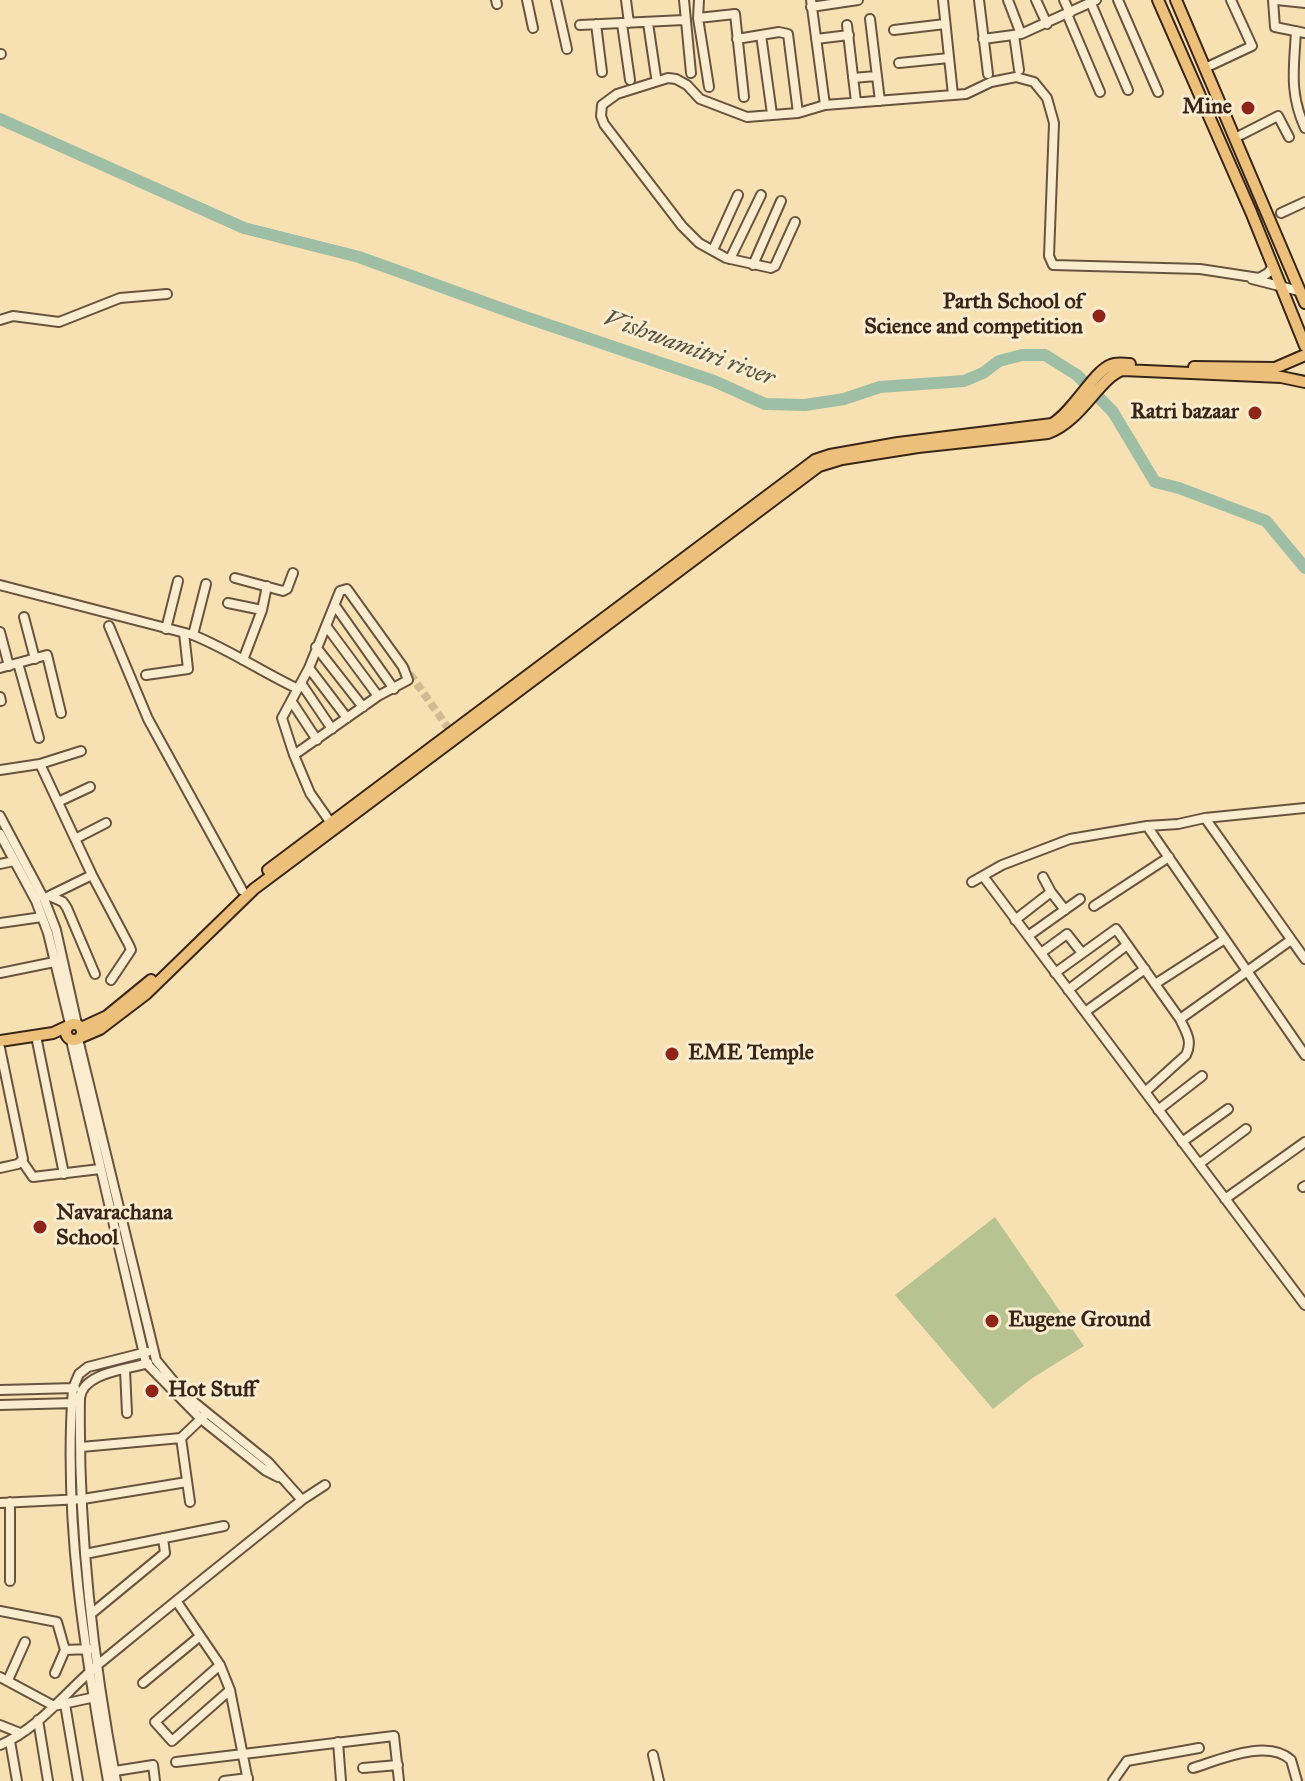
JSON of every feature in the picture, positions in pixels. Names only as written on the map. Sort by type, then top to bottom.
[{"type":"main road","points":[[1158,0],[1283,288],[1305,346]]},
{"type":"main road","points":[[1176,0],[1305,303]]},
{"type":"main road","points":[[0,1041],[100,1029],[119,1016],[245,890],[819,466],[842,459],[945,443],[1039,435],[1058,429],[1118,363],[1275,368],[1305,355]]},
{"type":"main road","points":[[1109,370],[1281,377],[1305,382]]},
{"type":"street","points":[[527,0],[533,28]]},
{"type":"street","points":[[556,0],[567,49]]},
{"type":"street","points":[[626,0],[630,80]]},
{"type":"street","points":[[684,0],[691,73]]},
{"type":"street","points":[[699,0],[698,18],[709,87]]},
{"type":"street","points":[[825,105],[811,3],[858,0]]},
{"type":"street","points":[[943,0],[953,95]]},
{"type":"street","points":[[979,0],[988,74]]},
{"type":"street","points":[[1008,0],[1018,35],[1019,70]]},
{"type":"street","points":[[1036,0],[1047,24]]},
{"type":"street","points":[[1064,0],[1100,92]]},
{"type":"street","points":[[1118,0],[1158,92]]},
{"type":"street","points":[[1205,68],[1252,46],[1231,0]]},
{"type":"street","points":[[1305,3],[1275,0],[1275,27],[1300,32],[1293,94],[1295,107],[1305,128]]},
{"type":"street","points":[[983,39],[1018,35],[1092,1],[1128,90]]},
{"type":"street","points":[[698,18],[735,14],[744,97]]},
{"type":"street","points":[[870,19],[880,101]]},
{"type":"street","points":[[580,25],[684,20]]},
{"type":"street","points":[[648,23],[656,77]]},
{"type":"street","points":[[596,24],[602,72]]},
{"type":"street","points":[[894,30],[945,24]]},
{"type":"street","points":[[816,39],[848,30],[856,102]]},
{"type":"street","points":[[737,39],[788,34],[798,113]]},
{"type":"street","points":[[761,35],[772,114]]},
{"type":"street","points":[[899,63],[949,58]]},
{"type":"street","points":[[853,78],[876,76]]},
{"type":"street","points":[[795,222],[775,266],[767,269],[730,259],[699,243],[682,226],[613,136],[601,116],[602,105],[617,94],[668,78],[687,85],[700,99],[747,117],[798,113],[825,105],[966,94],[991,82],[1016,77],[1034,82],[1047,98],[1054,123],[1049,256],[1053,265],[1200,269],[1259,278],[1273,266]]},
{"type":"street","points":[[1235,138],[1278,116],[1289,137]]},
{"type":"street","points":[[713,250],[738,195]]},
{"type":"street","points":[[730,259],[761,195]]},
{"type":"street","points":[[753,265],[781,201]]},
{"type":"street","points":[[1281,213],[1305,202]]},
{"type":"street","points":[[1248,277],[1299,291]]},
{"type":"street","points":[[0,320],[13,316],[59,322],[120,298],[167,294]]},
{"type":"street","points":[[235,578],[285,591],[293,573]]},
{"type":"street","points":[[166,629],[178,581]]},
{"type":"street","points":[[146,675],[188,669],[188,634],[206,584]]},
{"type":"street","points":[[0,585],[188,634],[222,647],[262,673],[299,686],[332,729]]},
{"type":"street","points":[[243,660],[262,610],[267,586]]},
{"type":"street","points":[[294,755],[378,696],[408,680],[408,675],[347,589],[340,591],[309,668],[282,718],[294,755],[310,793],[333,826]]},
{"type":"street","points":[[228,603],[262,610]]},
{"type":"street","points":[[336,607],[394,689]]},
{"type":"street","points":[[24,617],[35,659]]},
{"type":"street","points":[[109,626],[148,719],[245,890]]},
{"type":"street","points":[[327,627],[378,696]]},
{"type":"street","points":[[0,632],[9,666],[39,738]]},
{"type":"street","points":[[316,647],[363,707]]},
{"type":"street","points":[[9,666],[47,655],[61,713]]},
{"type":"street","points":[[309,668],[347,718]]},
{"type":"street","points":[[292,702],[317,740]]},
{"type":"street","points":[[0,770],[40,764],[81,751]]},
{"type":"street","points":[[40,764],[131,950],[111,980]]},
{"type":"street","points":[[58,802],[90,787]]},
{"type":"street","points":[[972,882],[1002,865],[1070,839],[1205,818],[1305,808]]},
{"type":"street","points":[[0,816],[44,899],[60,961],[100,1169],[114,1209]]},
{"type":"street","points":[[1205,818],[1305,959]]},
{"type":"street","points":[[75,839],[106,823]]},
{"type":"street","points":[[1147,826],[1305,1055]]},
{"type":"street","points":[[0,834],[14,861],[44,899],[63,902],[95,974]]},
{"type":"street","points":[[1094,906],[1169,857]]},
{"type":"street","points":[[0,864],[14,861]]},
{"type":"street","points":[[44,899],[92,875]]},
{"type":"street","points":[[983,876],[1305,1305]]},
{"type":"street","points":[[1043,877],[1065,910]]},
{"type":"street","points":[[1015,920],[1051,892]]},
{"type":"street","points":[[44,899],[42,917],[60,961]]},
{"type":"street","points":[[1028,936],[1080,899]]},
{"type":"street","points":[[0,923],[42,917]]},
{"type":"street","points":[[1055,973],[1116,929],[1180,1019],[1189,1039],[1190,1047],[1186,1055],[1145,1092]]},
{"type":"street","points":[[1041,953],[1067,934],[1082,953]]},
{"type":"street","points":[[1155,984],[1225,939]]},
{"type":"street","points":[[1180,1019],[1291,940]]},
{"type":"street","points":[[1068,990],[1127,945]]},
{"type":"street","points":[[0,973],[60,961]]},
{"type":"street","points":[[1085,1012],[1145,969]]},
{"type":"street","points":[[74,1032],[147,1356],[204,1416],[266,1471],[286,1481],[302,1500]]},
{"type":"street","points":[[36,1036],[64,1174]]},
{"type":"street","points":[[0,1048],[22,1161],[33,1177],[100,1169]]},
{"type":"street","points":[[1158,1110],[1202,1076]]},
{"type":"street","points":[[1182,1142],[1228,1109]]},
{"type":"street","points":[[1199,1164],[1246,1129]]},
{"type":"street","points":[[1225,1199],[1305,1142]]},
{"type":"street","points":[[0,1168],[22,1161]]},
{"type":"street","points":[[0,1390],[77,1388],[91,1379],[125,1370],[147,1356]]},
{"type":"street","points":[[155,1781],[153,1765],[116,1776],[98,1696],[89,1672],[71,1500],[77,1388],[84,1369],[147,1356],[156,1360],[204,1416]]},
{"type":"street","points":[[125,1370],[127,1413]]},
{"type":"street","points":[[0,1405],[76,1403]]},
{"type":"street","points":[[76,1403],[85,1554],[108,1781]]},
{"type":"street","points":[[81,1447],[181,1438],[204,1416]]},
{"type":"street","points":[[181,1438],[190,1502]]},
{"type":"street","points":[[0,1503],[83,1499],[187,1482]]},
{"type":"street","points":[[0,1745],[38,1720],[98,1664],[302,1500],[325,1485]]},
{"type":"street","points":[[10,1502],[10,1581]]},
{"type":"street","points":[[85,1554],[224,1526]]},
{"type":"street","points":[[91,1614],[165,1553],[163,1538]]},
{"type":"street","points":[[177,1602],[220,1665],[230,1690],[248,1780],[224,1781]]},
{"type":"street","points":[[0,1611],[57,1622],[65,1650],[55,1673]]},
{"type":"street","points":[[143,1683],[199,1637]]},
{"type":"street","points":[[25,1642],[4,1678],[54,1706],[98,1696]]},
{"type":"street","points":[[65,1650],[95,1649]]},
{"type":"street","points":[[220,1665],[155,1722],[172,1741],[230,1690]]},
{"type":"street","points":[[65,1704],[78,1781]]},
{"type":"street","points":[[38,1720],[48,1781]]},
{"type":"street","points":[[0,1725],[20,1733]]},
{"type":"street","points":[[176,1762],[394,1736],[399,1781]]},
{"type":"street","points":[[10,1741],[17,1781]]},
{"type":"street","points":[[338,1742],[341,1781]]},
{"type":"street","points":[[1113,1781],[1127,1761],[1199,1748]]},
{"type":"street","points":[[1193,1768],[1241,1752],[1280,1754],[1291,1760],[1297,1781]]},
{"type":"street","points":[[653,1755],[659,1781]]},
{"type":"street","points":[[363,1768],[398,1765]]},
{"type":"green space","name":"Eugene Ground","points":[[995,1217],[1084,1346],[1031,1379],[993,1409],[895,1295]]},
{"type":"waterway","name":"Vishwamitri river","points":[[0,119],[244,228],[359,257],[714,381],[765,404],[805,405],[844,399],[880,387],[964,381],[983,373],[999,361],[1022,355],[1045,355],[1077,375],[1113,412],[1155,482],[1266,521],[1305,568]]},
{"type":"tunnel","points":[[403,664],[451,732]]},
{"type":"place","name":"Mine","points":[[1248,108]]},
{"type":"place","name":"Parth School of Science and competition","points":[[1099,316]]},
{"type":"place","name":"Ratri bazaar","points":[[1255,413]]},
{"type":"place","name":"EME Temple","points":[[672,1054]]},
{"type":"place","name":"Navarachana School","points":[[40,1227]]},
{"type":"place","name":"Eugene Ground","points":[[992,1321]]},
{"type":"place","name":"Hot Stuff","points":[[152,1391]]}]
